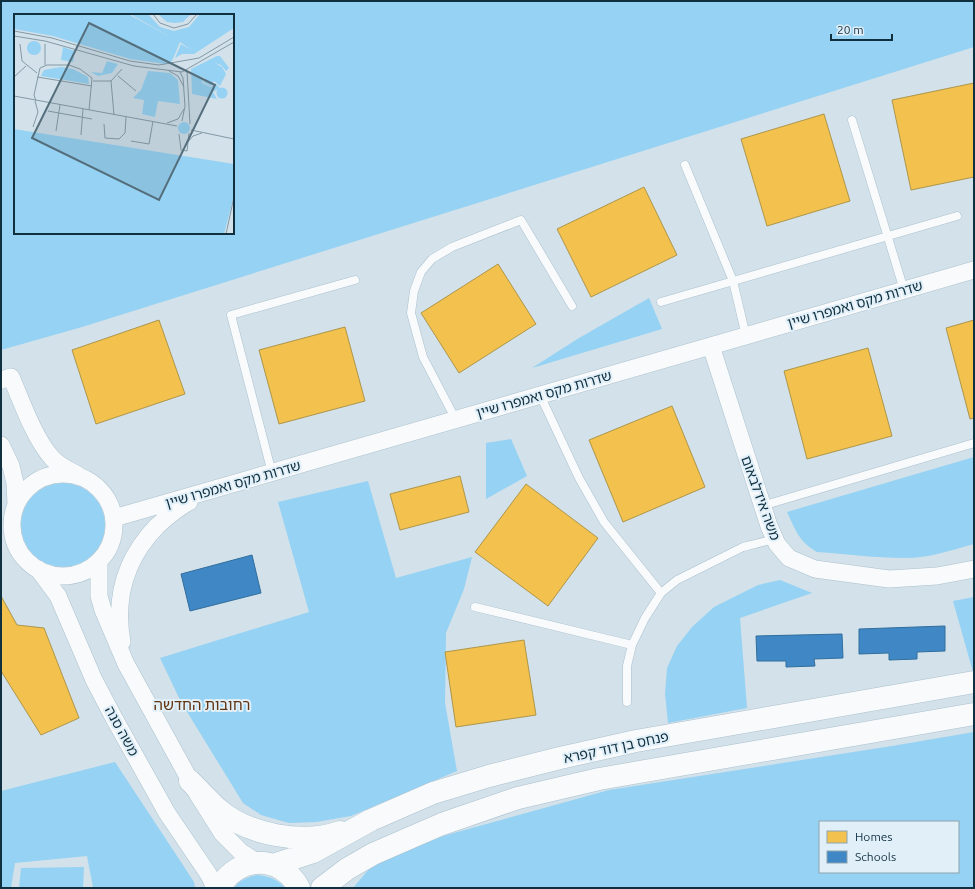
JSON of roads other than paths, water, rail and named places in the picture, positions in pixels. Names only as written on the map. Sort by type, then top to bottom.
[{"type":"main road","name":"פנחס בן דוד קפרא","points":[[219,888],[223,881],[233,871],[245,865],[266,864],[314,852],[371,820],[440,791],[489,776],[636,741],[974,682]]},
{"type":"main road","name":"פנחס בן דוד קפרא","points":[[322,888],[347,869],[398,842],[442,824],[518,798],[606,778],[974,714]]},
{"type":"main road","points":[[190,781],[219,810],[241,824],[259,831],[277,835],[298,837],[336,833],[371,820]]},
{"type":"main road","points":[[266,864],[285,871],[295,880],[299,888]]},
{"type":"street","name":"שדרות מקס ואמפרו שיין","points":[[114,518],[974,270]]},
{"type":"street","name":"משה אידלבאום","points":[[711,346],[768,526],[777,544],[789,558],[815,569],[889,579],[938,576],[974,569]]},
{"type":"street","points":[[1,380],[11,377],[38,438],[52,458],[61,466],[98,487],[109,502],[114,518],[114,534],[109,548],[99,561],[86,570],[70,575],[54,575],[38,569],[25,559],[7,534],[16,505],[15,483],[11,466],[1,445]]},
{"type":"street","points":[[16,505],[25,492],[37,481],[52,475],[68,474],[84,478]]},
{"type":"street","points":[[126,664],[120,631],[120,607],[123,581],[129,565],[149,534],[166,518],[185,504],[218,488]]},
{"type":"street","points":[[99,561],[99,596],[103,610],[126,664],[190,781],[222,833],[241,852],[266,864]]},
{"type":"street","name":"משה סנה","points":[[38,569],[58,596],[94,680],[115,720],[167,813],[209,875],[215,888]]},
{"type":"lane","points":[[852,120],[904,290]]},
{"type":"lane","points":[[684,165],[733,281],[746,336]]},
{"type":"lane","points":[[661,302],[957,216]]},
{"type":"lane","points":[[456,420],[423,357],[411,313],[414,291],[421,272],[432,259],[452,247],[521,220],[572,306]]},
{"type":"lane","points":[[272,473],[231,315],[355,280]]},
{"type":"lane","points":[[540,395],[579,478],[604,522],[662,592]]},
{"type":"lane","points":[[762,506],[974,443]]},
{"type":"lane","points":[[627,702],[627,666],[632,645],[645,618],[662,592],[677,580],[743,547],[775,539]]},
{"type":"lane","points":[[475,607],[632,645]]},
{"type":"district","name":"רחובות החדשה","points":[[202,704]]}]
